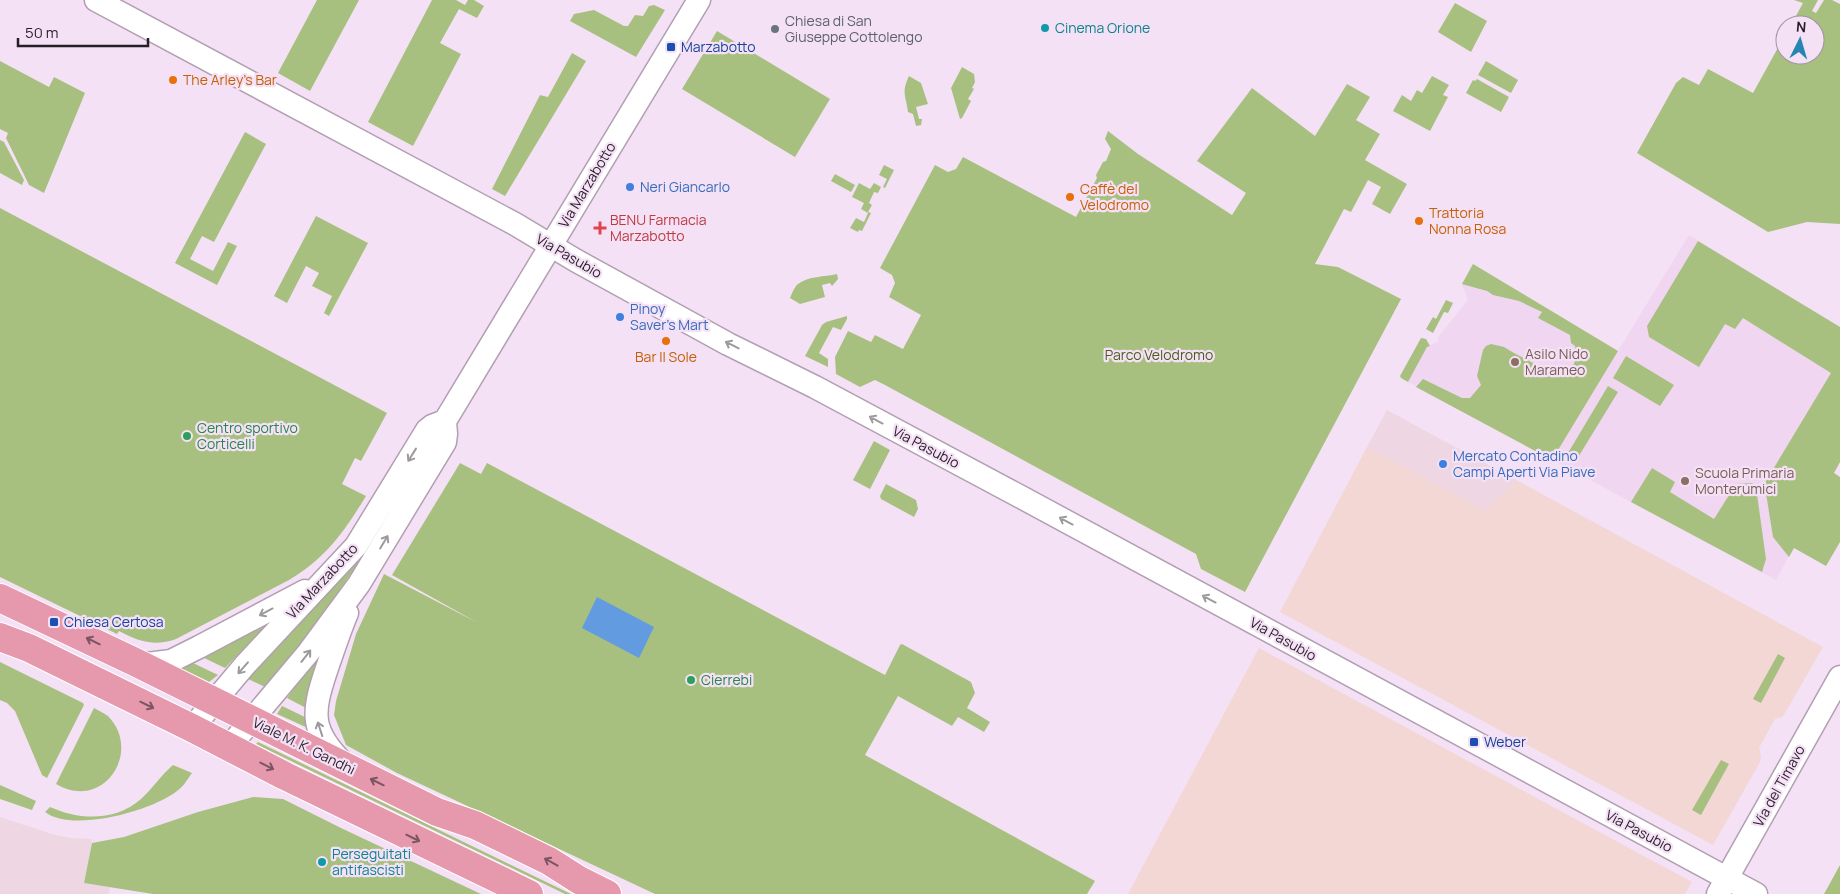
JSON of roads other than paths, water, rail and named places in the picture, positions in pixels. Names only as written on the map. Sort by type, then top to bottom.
[{"type":"main road","name":"Viale M. K. Gandhi","points":[[0,598],[137,662],[204,713]]},
{"type":"main road","name":"Viale M. K. Gandhi","points":[[0,637],[204,713],[241,733],[348,768],[436,812],[475,825],[549,861],[606,894]]},
{"type":"main road","name":"Viale M. K. Gandhi","points":[[241,733],[285,776],[529,894]]},
{"type":"street","name":"Via Pasubio","points":[[96,0],[506,220],[720,339],[815,387],[1021,497],[1723,886],[1756,894]]},
{"type":"street","name":"Via Marzabotto","points":[[241,733],[308,653],[359,584],[445,442],[445,422],[699,0]]},
{"type":"street","name":"Via Marzabotto","points":[[204,713],[277,630],[345,559],[363,535],[427,430],[432,426],[445,422]]},
{"type":"street","points":[[137,662],[147,664],[159,663],[185,654],[324,581]]},
{"type":"street","points":[[348,768],[324,741],[318,726],[316,712],[320,688],[359,584]]},
{"type":"street","name":"Via del Timavo","points":[[1723,886],[1840,677]]},
{"type":"water","points":[[597,597],[654,627],[639,658],[582,628]]},
{"type":"place","name":"Cinema Orione","points":[[1045,28]]},
{"type":"place","name":"Chiesa di San Giuseppe Cottolengo","points":[[775,29]]},
{"type":"place","name":"Marzabotto","points":[[671,47]]},
{"type":"place","name":"The Arley's Bar","points":[[173,80]]},
{"type":"place","name":"Neri Giancarlo","points":[[630,187]]},
{"type":"place","name":"Caffè del Velodromo","points":[[1070,197]]},
{"type":"place","name":"Trattoria Nonna Rosa","points":[[1419,221]]},
{"type":"place","name":"BENU Farmacia Marzabotto","points":[[600,228]]},
{"type":"place","name":"Pinoy Saver’s Mart","points":[[620,317]]},
{"type":"place","name":"Bar Il Sole","points":[[666,341]]},
{"type":"place","name":"Asilo Nido Marameo","points":[[1515,362]]},
{"type":"place","name":"Centro sportivo Corticelli","points":[[187,436]]},
{"type":"place","name":"Mercato Contadino Campi Aperti Via Piave","points":[[1443,464]]},
{"type":"place","name":"Scuola Primaria Monterumici","points":[[1685,481]]},
{"type":"place","name":"Chiesa Certosa","points":[[54,622]]},
{"type":"place","name":"Cierrebi","points":[[691,680]]},
{"type":"place","name":"Weber","points":[[1474,742]]},
{"type":"place","name":"Perseguitati antifascisti","points":[[322,862]]},
{"type":"park label","name":"Parco Velodromo","points":[[1159,355]]}]
